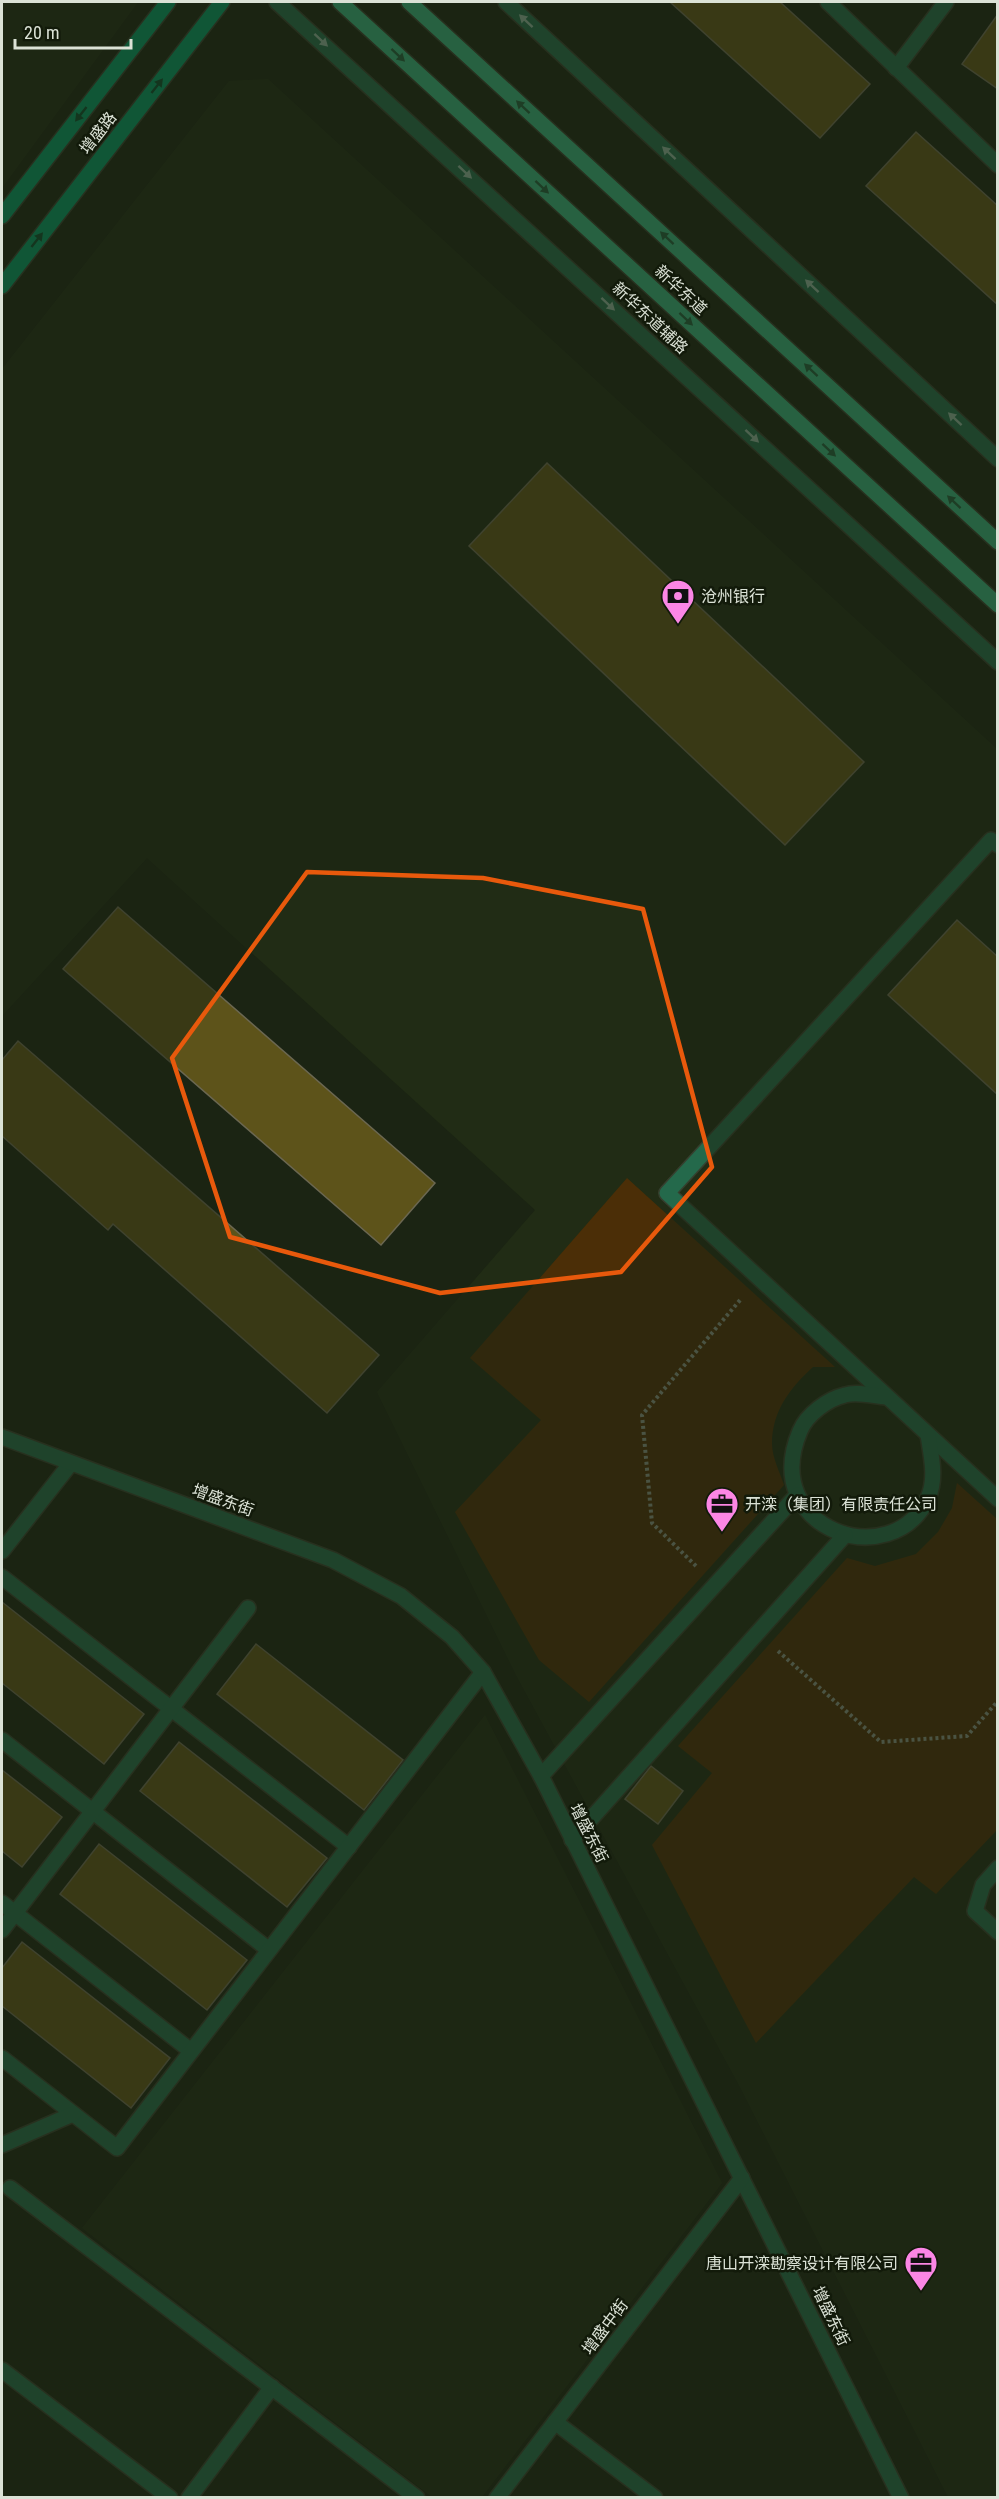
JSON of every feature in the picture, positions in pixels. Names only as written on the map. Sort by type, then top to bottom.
[{"type":"main road","name":"增盛路","points":[[2,216],[168,2]]},
{"type":"main road","name":"增盛路","points":[[2,286],[222,2]]},
{"type":"main road","name":"新华东道","points":[[340,2],[998,604]]},
{"type":"main road","name":"新华东道","points":[[409,2],[998,542]]},
{"type":"street","name":"新华东道辅路","points":[[277,2],[998,662]]},
{"type":"street","points":[[506,2],[998,459]]},
{"type":"street","points":[[828,2],[998,165]]},
{"type":"street","points":[[896,68],[946,2]]},
{"type":"street","points":[[998,845],[992,840],[667,1193],[998,1499]]},
{"type":"street","points":[[886,1397],[847,1394],[819,1408],[802,1425],[793,1448],[791,1472],[798,1495],[809,1513],[826,1527],[845,1536],[870,1537],[893,1531],[913,1518],[928,1498],[933,1473],[928,1435]]},
{"type":"street","name":"增盛东街","points":[[2,1437],[333,1560],[401,1596],[453,1637],[483,1672],[541,1776],[901,2498]]},
{"type":"street","points":[[2,1551],[70,1463]]},
{"type":"street","points":[[541,1776],[798,1495]]},
{"type":"street","points":[[572,1840],[845,1536]]},
{"type":"street","points":[[2,1577],[349,1847]]},
{"type":"street","points":[[2,1930],[248,1608]]},
{"type":"street","points":[[2,2058],[117,2148],[483,1672]]},
{"type":"street","points":[[2,1740],[269,1950]]},
{"type":"street","points":[[998,1868],[983,1885],[975,1911],[998,1932]]},
{"type":"street","points":[[2,1903],[191,2051]]},
{"type":"street","points":[[2,2145],[73,2114]]},
{"type":"street","name":"增盛中街","points":[[497,2498],[742,2178]]},
{"type":"street","points":[[10,2188],[417,2498]]},
{"type":"street","points":[[2,2370],[170,2498]]},
{"type":"street","points":[[189,2498],[272,2387]]},
{"type":"street","points":[[555,2422],[656,2498]]},
{"type":"path","points":[[716,1585],[652,1523],[642,1414],[743,1296]]},
{"type":"path","points":[[757,1633],[880,1742],[967,1736],[998,1701]]},
{"type":"highlighted area","points":[[307,872],[483,878],[643,909],[712,1167],[621,1272],[440,1293],[230,1237],[172,1058]]},
{"type":"shaded area","points":[[2,2],[138,2],[2,188]]},
{"type":"shaded area","points":[[268,79],[997,749],[997,2497],[948,2497],[740,2087],[516,1675],[377,1392],[535,1210],[147,858],[2,1016],[2,369],[229,81]]},
{"type":"shaded area","points":[[627,1178],[835,1367],[813,1367],[790,1392],[779,1411],[775,1421],[772,1449],[784,1485],[589,1702],[539,1660],[455,1512],[541,1420],[470,1358]]},
{"type":"shaded area","points":[[957,1483],[997,1519],[997,1830],[936,1894],[914,1877],[756,2043],[652,1845],[712,1773],[678,1746],[847,1558],[875,1566],[916,1554],[938,1532],[952,1508]]},
{"type":"shaded area","points":[[485,1715],[722,2183],[482,2497],[432,2497],[82,2228]]},
{"type":"building","points":[[670,2],[780,2],[870,84],[820,138]]},
{"type":"building","points":[[998,14],[998,89],[962,64]]},
{"type":"building","points":[[916,132],[998,206],[998,305],[866,186]]},
{"type":"building","points":[[547,463],[864,762],[785,845],[469,546]]},
{"type":"building","points":[[118,907],[435,1183],[381,1245],[63,969]]},
{"type":"building","points":[[957,920],[998,957],[998,1095],[888,995]]},
{"type":"building","points":[[18,1041],[379,1355],[327,1413],[113,1224],[108,1230],[2,1136],[2,1060]]},
{"type":"building","points":[[2,1602],[144,1714],[104,1764],[2,1683]]},
{"type":"building","points":[[256,1644],[403,1760],[364,1810],[217,1694]]},
{"type":"building","points":[[179,1742],[327,1858],[287,1907],[140,1791]]},
{"type":"building","points":[[651,1766],[683,1791],[658,1824],[625,1799]]},
{"type":"building","points":[[2,1770],[62,1817],[22,1867],[2,1851]]},
{"type":"building","points":[[99,1844],[247,1960],[207,2010],[60,1894]]},
{"type":"building","points":[[22,1942],[170,2058],[131,2108],[2,2006],[2,1968]]},
{"type":"place","name":"沧州银行","points":[[678,625]]},
{"type":"place","name":"开滦（集团）有限责任公司","points":[[722,1533]]},
{"type":"place","name":"唐山开滦勘察设计有限公司","points":[[921,2292]]}]
